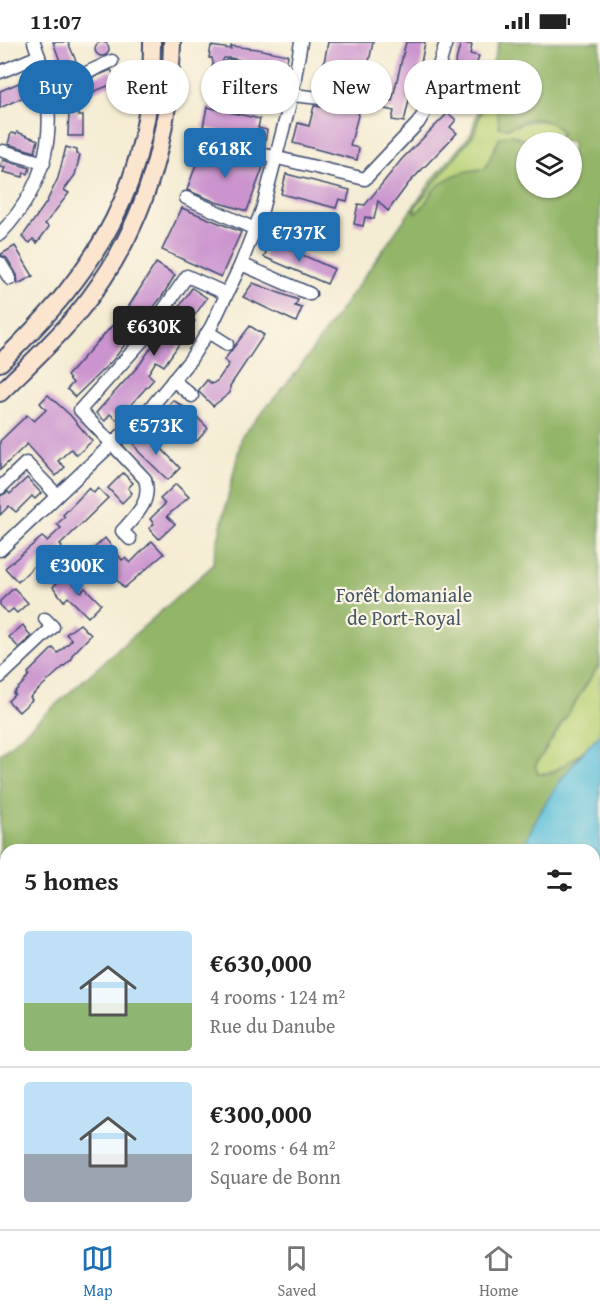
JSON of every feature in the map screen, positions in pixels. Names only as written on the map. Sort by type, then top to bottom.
[{"type":"main road","points":[[0,363],[65,297],[90,264],[111,227],[140,152],[148,111],[152,42]]},
{"type":"main road","points":[[0,393],[77,315],[99,287],[145,201],[166,124],[172,42]]},
{"type":"street","points":[[34,42],[40,60]]},
{"type":"street","points":[[298,60],[301,42]]},
{"type":"street","points":[[199,139],[365,179],[422,117],[446,42]]},
{"type":"street","points":[[0,72],[39,56]]},
{"type":"street","points":[[0,234],[14,220],[34,188],[44,164],[50,114]]},
{"type":"street","points":[[0,550],[153,405],[190,360],[208,332],[227,294],[255,229],[287,114]]},
{"type":"street","points":[[3,151],[44,164]]},
{"type":"street","points":[[186,198],[255,229]]},
{"type":"street","points":[[0,263],[10,279]]},
{"type":"street","points":[[241,264],[310,294]]},
{"type":"street","points":[[130,539],[122,531],[144,505],[148,489],[145,479],[80,410],[142,341],[187,276],[227,294]]},
{"type":"street","points":[[208,332],[227,344]]},
{"type":"street","points":[[173,380],[192,396]]},
{"type":"street","points":[[0,488],[26,463],[57,495]]},
{"type":"street","points":[[0,677],[53,627],[45,619]]},
{"type":"green space","name":"Forêt domaniale de Port-Royal","points":[[499,42],[600,42],[600,663],[535,766],[538,774],[550,774],[581,753],[538,815],[524,844],[0,844],[0,754],[212,566],[242,436],[298,370],[433,179],[471,134],[477,114],[480,114],[474,134],[414,208],[416,213],[435,189],[447,179],[463,172],[485,169],[500,137],[512,135],[516,136],[516,198],[582,198],[582,132],[560,132],[552,124],[532,119],[510,127],[499,127],[498,114],[542,114],[542,60],[494,60]]},
{"type":"green space","points":[[480,114],[501,114],[517,126],[530,121],[553,123],[560,132],[516,132],[516,139],[500,137],[485,169],[463,174],[440,185],[416,214],[414,208],[474,134]]},
{"type":"green space","points":[[600,663],[600,734],[564,766],[538,774],[535,766]]},
{"type":"water","points":[[600,734],[600,844],[524,844],[539,815],[577,759]]},
{"type":"building","points":[[53,42],[68,42],[76,60],[60,60]]},
{"type":"building","points":[[99,42],[105,42],[109,49],[105,56],[99,56],[95,52],[95,46]]},
{"type":"building","points":[[328,42],[373,42],[369,60],[324,60]]},
{"type":"building","points":[[406,42],[425,42],[422,60],[404,60],[404,114],[406,114],[404,122],[392,120],[394,111],[392,111],[392,101]]},
{"type":"building","points":[[461,42],[472,45],[470,54],[479,56],[478,60],[456,60]]},
{"type":"building","points":[[211,46],[257,49],[288,55],[287,60],[224,58],[223,60],[212,60],[209,58]]},
{"type":"building","points":[[106,72],[106,87],[94,91],[94,77]]},
{"type":"building","points":[[18,83],[18,100],[0,108],[0,91]]},
{"type":"building","points":[[69,114],[83,116],[83,136],[68,136]]},
{"type":"building","points":[[206,114],[238,114],[260,119],[258,128],[267,130],[265,142],[203,127]]},
{"type":"building","points":[[312,114],[358,114],[350,146],[359,148],[357,160],[293,143],[298,123],[309,126]]},
{"type":"building","points":[[447,114],[456,120],[450,127],[457,133],[408,184],[388,211],[378,201],[374,219],[365,217],[363,226],[354,224],[358,204],[365,205],[402,159]]},
{"type":"building","points":[[17,132],[38,140],[35,152],[8,144],[11,133],[16,134]]},
{"type":"building","points":[[66,147],[77,150],[77,154],[80,155],[75,175],[64,190],[69,193],[45,224],[49,227],[37,243],[33,239],[30,243],[22,237],[46,203],[58,178]]},
{"type":"building","points":[[202,148],[263,167],[247,211],[187,190]]},
{"type":"building","points":[[3,160],[30,168],[28,174],[24,172],[23,177],[3,172],[5,168],[0,167]]},
{"type":"building","points":[[286,174],[350,190],[347,201],[339,199],[336,208],[281,194]]},
{"type":"building","points":[[182,208],[241,232],[221,277],[162,250]]},
{"type":"building","points":[[271,241],[334,269],[327,284],[264,257]]},
{"type":"building","points":[[15,246],[33,276],[18,284],[17,275],[7,258],[0,255]]},
{"type":"building","points":[[156,263],[175,275],[163,295],[113,360],[75,397],[67,389],[73,383],[67,376],[127,309]]},
{"type":"building","points":[[253,283],[298,300],[295,306],[302,308],[296,322],[243,297]]},
{"type":"building","points":[[192,288],[207,298],[192,319],[195,321],[164,366],[156,361],[148,374],[154,379],[117,420],[110,414],[105,421],[96,413],[140,364]]},
{"type":"building","points":[[250,326],[264,335],[230,386],[230,393],[213,406],[198,391],[207,380],[212,384],[218,380],[229,364],[224,360]]},
{"type":"building","points":[[48,395],[70,415],[92,441],[77,455],[71,449],[58,461],[65,467],[56,476],[27,444],[0,470],[0,441],[27,415],[34,421],[46,410],[40,403]]},
{"type":"building","points":[[173,400],[193,413],[208,428],[197,441],[162,412]]},
{"type":"building","points":[[146,432],[180,468],[168,480],[139,452],[134,444]]},
{"type":"building","points":[[123,473],[133,483],[128,488],[132,493],[122,503],[108,488]]},
{"type":"building","points":[[27,478],[41,493],[35,499],[32,496],[16,512],[9,506],[0,515],[0,496],[8,492],[10,494]]},
{"type":"building","points":[[176,484],[189,497],[167,516],[175,524],[159,539],[149,528],[154,524],[150,519],[165,504],[160,499]]},
{"type":"building","points":[[89,488],[94,493],[98,488],[108,498],[46,562],[42,558],[18,582],[5,568],[42,537],[47,541],[61,528],[57,524],[65,517],[63,515]]},
{"type":"building","points":[[105,538],[122,560],[125,558],[130,563],[152,541],[164,554],[124,588],[91,551]]},
{"type":"building","points":[[65,575],[81,592],[85,588],[101,604],[88,617],[68,597],[64,601],[53,587]]},
{"type":"building","points":[[14,588],[28,603],[17,613],[13,609],[8,613],[0,605],[0,601]]},
{"type":"building","points":[[80,624],[91,635],[72,655],[72,659],[30,697],[32,700],[19,712],[8,701],[15,694],[13,693],[24,682],[28,673],[53,648],[58,653],[72,640],[66,634]]},
{"type":"building","points":[[23,625],[31,637],[19,648],[9,637]]}]
